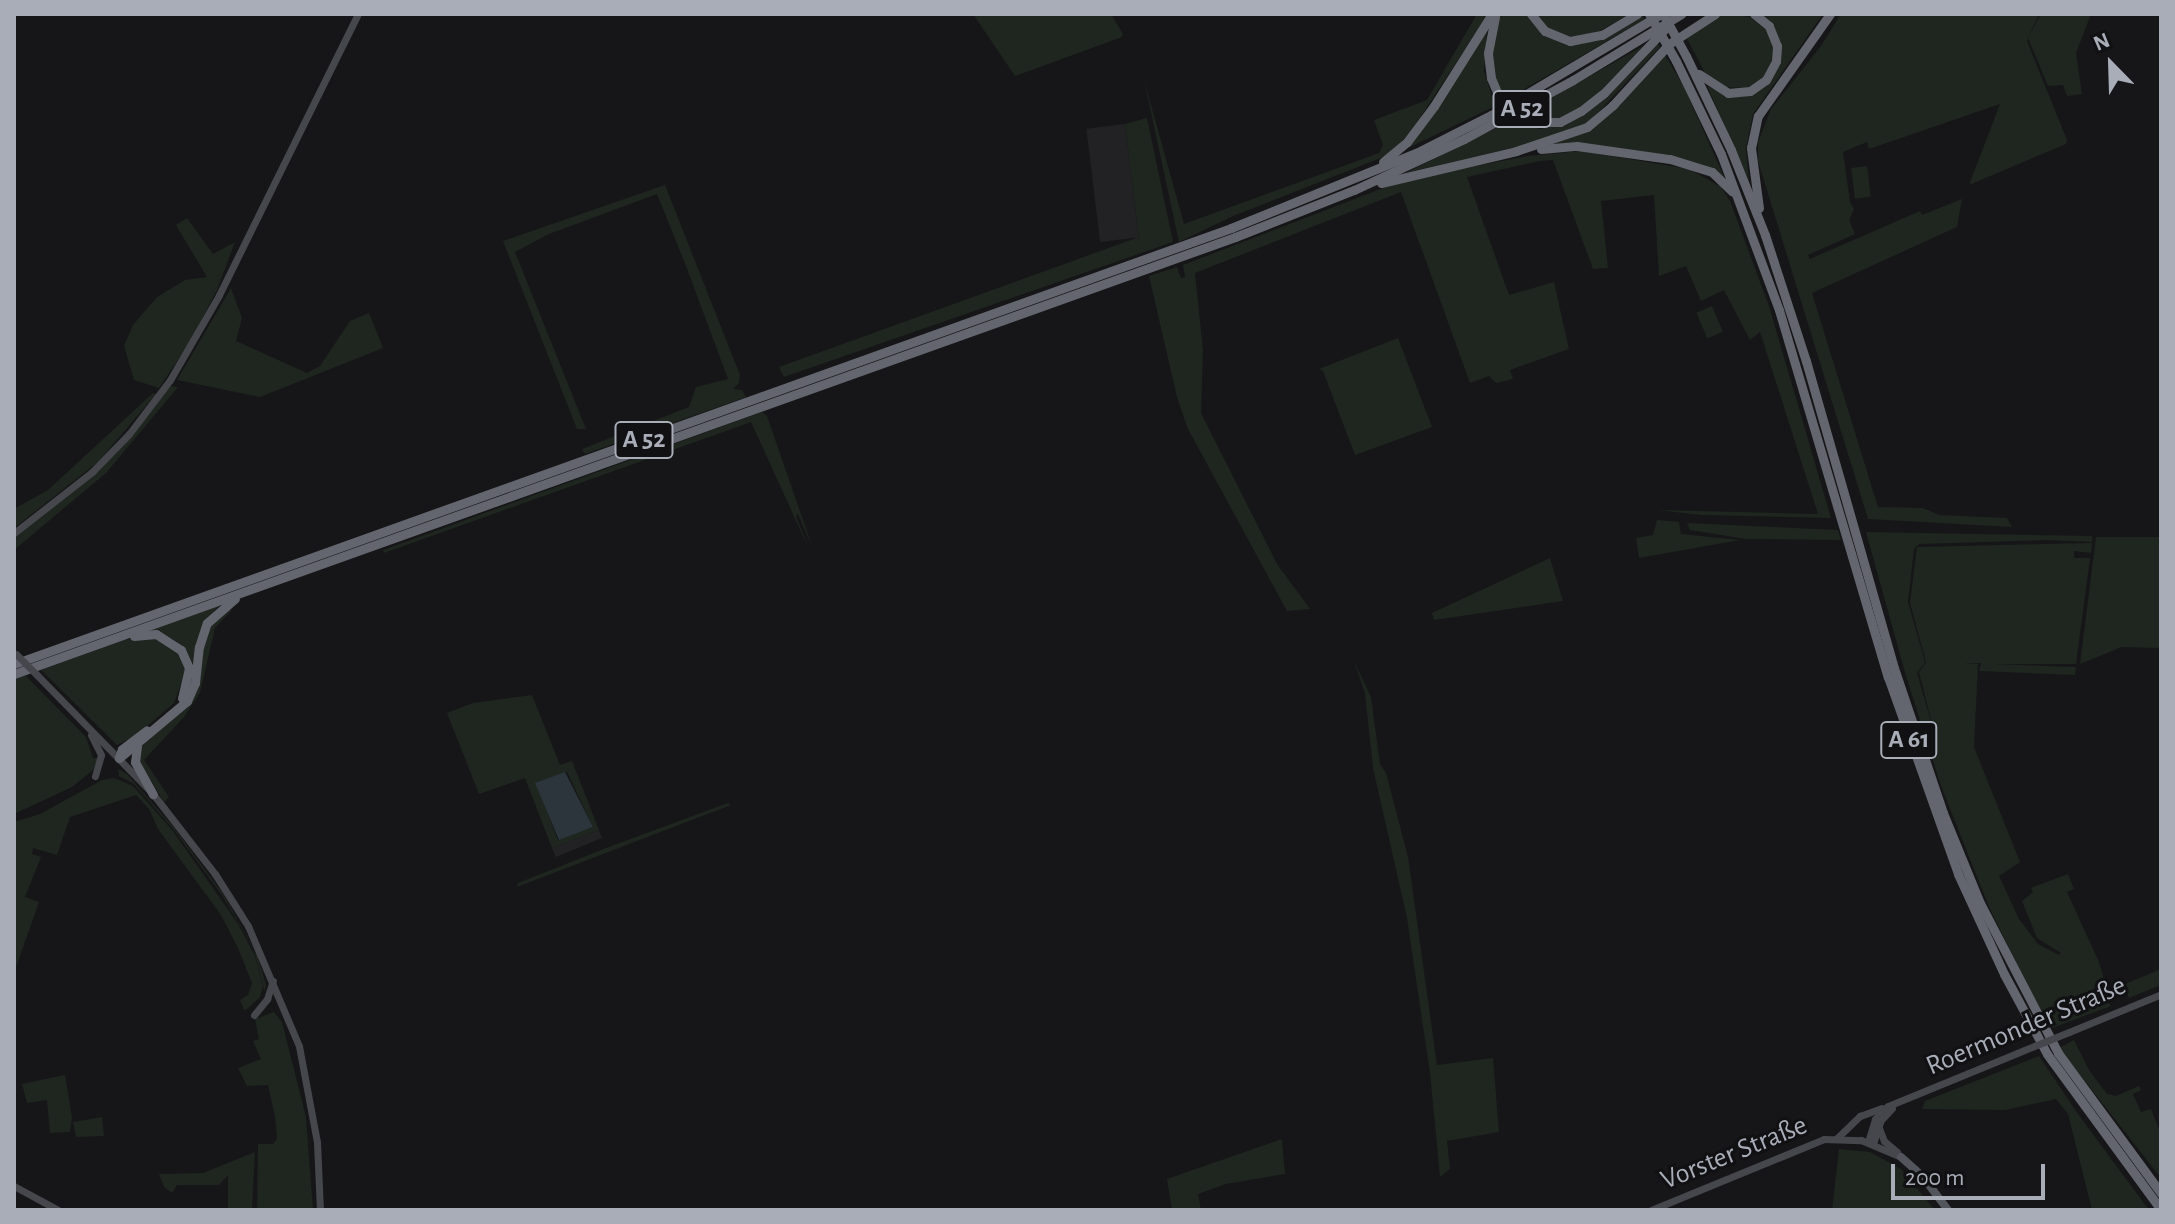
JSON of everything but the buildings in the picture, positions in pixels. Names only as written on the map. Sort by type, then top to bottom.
[{"type":"highway","points":[[1494,14],[1488,53],[1491,78],[1502,104],[1528,122],[1560,122],[1581,111],[1682,14]]},
{"type":"highway","points":[[1366,174],[1407,142],[1455,76],[1494,14]]},
{"type":"highway","points":[[1531,14],[1545,31],[1570,41],[1602,35],[1637,14]]},
{"type":"highway","name":"A 61","points":[[1649,14],[1704,114],[1740,203],[1811,411],[1896,702],[1958,874],[2004,974],[2047,1054],[2161,1210]]},
{"type":"highway","name":"A 52","points":[[15,657],[1118,271],[1366,174],[1491,115],[1660,14]]},
{"type":"highway","name":"A 61","points":[[1660,14],[1693,69],[1765,235],[1806,361],[1894,668],[1948,825],[1980,903],[2029,1000],[2080,1086],[2161,1193]]},
{"type":"highway","name":"A 52","points":[[14,674],[959,338],[1354,190],[1515,113],[1682,14]]},
{"type":"highway","points":[[1354,190],[1516,151],[1587,127],[1613,105],[1669,44],[1691,26],[1715,14]]},
{"type":"highway","points":[[1693,69],[1710,84],[1728,93],[1750,91],[1766,80],[1776,61],[1777,46],[1769,26],[1754,14]]},
{"type":"highway","points":[[1765,235],[1752,169],[1753,130],[1764,103],[1828,16]]},
{"type":"highway","points":[[1516,151],[1577,146],[1695,165],[1721,177],[1740,203]]},
{"type":"highway","points":[[119,758],[187,701],[195,683],[202,633],[214,614],[233,600],[295,573]]},
{"type":"highway","points":[[69,654],[143,634],[165,637],[184,653],[189,680],[184,696],[167,714],[122,749],[119,758]]},
{"type":"highway","points":[[137,746],[135,762],[153,794]]},
{"type":"highway","points":[[2131,1155],[2161,1186]]},
{"type":"main road","points":[[16,531],[92,472],[129,434],[170,380],[219,295],[358,14]]},
{"type":"main road","points":[[15,657],[37,675],[153,794],[236,905],[273,979],[299,1046],[312,1106],[320,1210]]},
{"type":"main road","points":[[84,723],[100,752],[95,776]]},
{"type":"main road","points":[[254,1015],[267,999],[273,979]]},
{"type":"main road","name":"Roermonder Straße","points":[[1834,1139],[1863,1115],[2161,994]]},
{"type":"main road","name":"Roermonder Straße","points":[[1871,1143],[1886,1113],[1908,1098]]},
{"type":"main road","points":[[1871,1143],[1875,1119],[1888,1106]]},
{"type":"main road","points":[[1879,1125],[1883,1139],[1923,1177],[1948,1210]]},
{"type":"main road","points":[[1834,1139],[1871,1143],[1901,1157]]},
{"type":"main road","name":"Vorster Straße","points":[[1651,1210],[1810,1143],[1834,1139]]},
{"type":"main road","points":[[14,1186],[58,1210]]},
{"type":"shaded area","points":[[973,14],[1111,14],[1123,34],[1122,37],[1015,76]]},
{"type":"shaded area","points":[[1477,14],[1488,14],[1410,133],[1386,156],[1233,216],[1179,242],[1144,80],[1184,224],[1379,153],[1383,145],[1374,120],[1427,100]]},
{"type":"shaded area","points":[[1498,14],[1528,14],[1534,24],[1573,43],[1641,14],[1645,19],[1504,101],[1492,68],[1491,38]]},
{"type":"shaded area","points":[[1534,14],[1629,14],[1600,31],[1574,38],[1545,27]]},
{"type":"shaded area","points":[[1724,14],[1750,17],[1769,32],[1772,41],[1774,55],[1763,78],[1746,88],[1721,87],[1706,75],[1685,35],[1710,18]]},
{"type":"shaded area","points":[[1757,14],[1823,14],[1753,114],[1746,149],[1749,181],[1707,86],[1722,93],[1759,87],[1779,49]]},
{"type":"shaded area","points":[[1841,14],[2039,14],[2027,41],[2066,144],[1969,185],[2000,104],[1869,149],[1867,142],[1843,152],[1850,202],[1854,209],[1849,220],[1855,234],[1808,255],[1810,259],[1920,211],[1922,215],[1962,199],[1957,227],[1812,293],[1878,507],[1923,508],[1939,515],[2007,518],[2012,527],[1868,519],[1758,161],[1758,142],[1771,109],[1821,46]]},
{"type":"shaded area","points":[[2041,14],[2091,14],[2076,53],[2082,94],[2067,96],[2063,85],[2048,86],[2028,38]]},
{"type":"shaded area","points":[[1487,30],[1484,71],[1495,106],[1400,152]]},
{"type":"shaded area","points":[[1657,42],[1660,47],[1589,122],[1551,139],[1405,173],[1511,121],[1540,129],[1568,123],[1580,116]]},
{"type":"shaded area","points":[[1643,46],[1595,97],[1565,117],[1552,120],[1522,115]]},
{"type":"shaded area","points":[[1663,52],[1683,85],[1725,179],[1706,167],[1547,146],[1577,135]]},
{"type":"shaded area","points":[[1147,118],[1173,242],[784,377],[779,367],[1139,237],[1125,124]]},
{"type":"shaded area","points":[[1125,124],[1139,237],[1100,242],[1086,129]]},
{"type":"shaded area","points":[[1581,151],[1689,169],[1721,187],[1730,201],[1769,306],[1831,518],[1701,515],[1658,510],[1818,514],[1760,332],[1750,340],[1724,290],[1701,301],[1686,266],[1659,276],[1654,195],[1601,201],[1608,268],[1593,269],[1553,160],[1540,161],[1467,177],[1509,295],[1554,282],[1569,349],[1510,370],[1513,379],[1496,383],[1489,376],[1470,383],[1401,192],[1195,273],[1203,350],[1201,413],[1277,564],[1310,609],[1287,611],[1188,429],[1177,397],[1149,276],[1177,267],[1181,278],[1185,277],[1183,265],[1404,180],[1527,156]]},
{"type":"shaded area","points":[[1867,166],[1871,197],[1855,199],[1851,168]]},
{"type":"shaded area","points":[[665,185],[740,375],[739,383],[733,389],[742,390],[746,397],[585,454],[582,449],[689,407],[696,387],[728,379],[686,266],[657,194],[549,234],[515,252],[586,429],[577,429],[503,241]]},
{"type":"shaded area","points":[[187,218],[213,254],[235,242],[217,290],[190,342],[159,388],[134,380],[124,346],[133,325],[157,297],[185,280],[207,277],[176,225]]},
{"type":"shaded area","points":[[231,288],[242,318],[236,341],[307,373],[320,366],[350,321],[369,313],[383,348],[260,397],[177,380]]},
{"type":"shaded area","points":[[1712,306],[1723,332],[1707,338],[1696,313]]},
{"type":"shaded area","points":[[1398,338],[1432,427],[1355,455],[1323,371],[1319,369]]},
{"type":"shaded area","points":[[169,386],[178,387],[106,473],[14,550],[14,536],[88,480],[133,433]]},
{"type":"shaded area","points":[[153,393],[156,394],[98,462],[14,528],[14,509],[48,490]]},
{"type":"shaded area","points":[[762,412],[767,416],[812,546],[798,514],[796,516],[808,547],[751,422],[384,553],[383,550]]},
{"type":"shaded area","points":[[1657,520],[1679,522],[1681,534],[1740,540],[1639,558],[1636,538],[1653,535]]},
{"type":"shaded area","points":[[1687,523],[1838,530],[1841,540],[1746,539],[1690,530]]},
{"type":"shaded area","points":[[1866,532],[2092,536],[2092,542],[2048,540],[1919,544],[1914,549],[1908,602],[1925,662],[1917,673],[1934,732],[1919,672],[1926,662],[1910,603],[1917,547],[2092,543],[2091,553],[2074,551],[2074,558],[2090,558],[2076,664],[1994,664],[2076,667],[2075,675],[1979,671],[1981,663],[1964,664],[1978,664],[1974,747],[2020,862],[1999,876],[2019,919],[2038,944],[2059,955],[2061,953],[2037,938],[2022,901],[2033,892],[2031,888],[2068,874],[2074,889],[2067,892],[2099,962],[2107,989],[2103,997],[2111,1006],[2052,1028],[2030,991],[1989,907],[1941,786],[1906,676]]},
{"type":"shaded area","points":[[2096,537],[2161,537],[2161,648],[2122,647],[2080,664]]},
{"type":"shaded area","points":[[1550,558],[1563,601],[1434,620],[1432,613]]},
{"type":"shaded area","points":[[220,605],[210,616],[190,692],[177,707],[191,679],[176,641],[146,631]]},
{"type":"shaded area","points":[[224,608],[232,610],[215,628],[200,693],[184,717],[144,760],[169,797],[164,802],[137,758],[140,748],[192,701],[206,632]]},
{"type":"shaded area","points":[[154,637],[178,650],[186,671],[174,703],[137,735],[117,745],[41,670],[124,640]]},
{"type":"shaded area","points":[[1354,661],[1371,697],[1380,764],[1386,773],[1408,857],[1437,1065],[1493,1058],[1499,1132],[1447,1141],[1450,1169],[1440,1177],[1430,1073],[1407,918],[1373,768],[1365,693]]},
{"type":"shaded area","points":[[24,674],[86,737],[93,758],[98,758],[93,770],[72,787],[14,814],[14,677]]},
{"type":"shaded area","points":[[532,695],[560,765],[572,761],[599,830],[552,848],[525,778],[479,794],[447,713],[473,703]],"holes":[[[567,772],[593,827],[558,840],[536,783]]]},
{"type":"shaded area","points":[[118,769],[127,774],[175,829],[223,894],[257,955],[266,985],[265,992],[254,950],[222,895],[174,830],[134,784],[119,776]]},
{"type":"shaded area","points":[[565,772],[593,827],[559,840],[535,783]]},
{"type":"shaded area","points":[[114,778],[133,786],[173,831],[238,924],[255,956],[263,986],[260,997],[247,1009],[244,1010],[240,1000],[248,995],[252,983],[221,915],[158,829],[149,809],[136,795],[70,817],[57,855],[33,848],[32,854],[41,857],[25,897],[39,902],[14,973],[14,822],[40,814],[102,780]]},
{"type":"shaded area","points":[[728,803],[731,805],[517,887],[518,883]]},
{"type":"shaded area","points":[[599,830],[602,838],[556,857],[552,848]]},
{"type":"shaded area","points":[[2161,969],[2161,985],[2129,998],[2123,985]]},
{"type":"shaded area","points":[[274,1012],[282,1022],[306,1117],[313,1210],[257,1210],[258,1144],[273,1144],[277,1139],[275,1117],[268,1085],[247,1086],[238,1068],[261,1059],[253,1041],[259,1039],[255,1019]]},
{"type":"shaded area","points":[[2074,1040],[2089,1070],[2107,1094],[2116,1096],[2139,1086],[2141,1090],[2133,1094],[2141,1112],[2151,1109],[2161,1134],[2161,1178],[2059,1048]]},
{"type":"shaded area","points":[[2039,1056],[2149,1210],[2092,1210],[2068,1114],[2056,1099],[2005,1110],[1922,1109],[1925,1101]]},
{"type":"shaded area","points":[[65,1075],[72,1117],[70,1132],[50,1133],[47,1100],[27,1103],[22,1084]]},
{"type":"shaded area","points":[[102,1117],[104,1136],[76,1137],[73,1122]]},
{"type":"shaded area","points":[[1282,1139],[1285,1174],[1226,1184],[1198,1194],[1201,1210],[1172,1210],[1167,1179]]},
{"type":"shaded area","points":[[1839,1149],[1870,1152],[1901,1169],[1935,1210],[1832,1210]]},
{"type":"shaded area","points":[[255,1152],[252,1210],[228,1210],[228,1175],[219,1185],[177,1185],[172,1193],[164,1187],[159,1174],[203,1173]]}]
